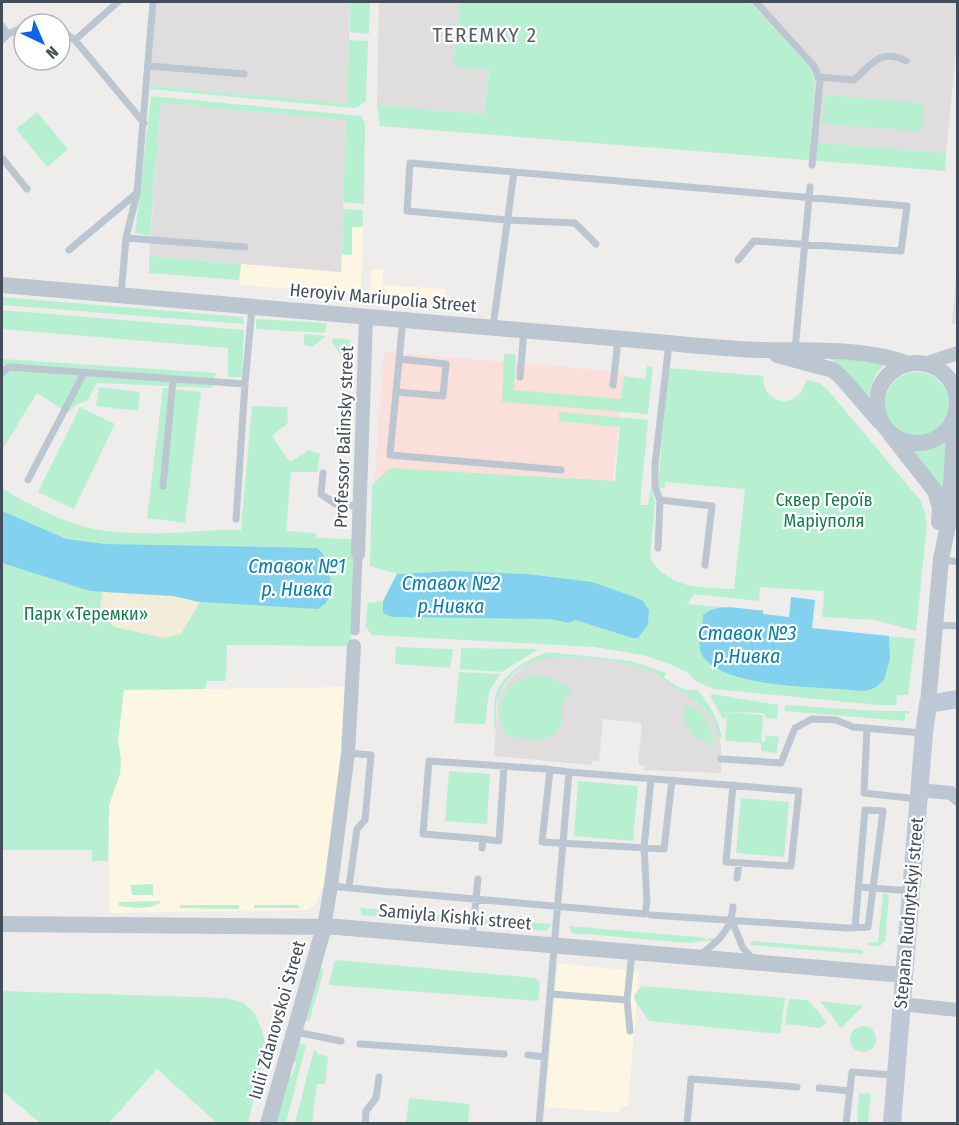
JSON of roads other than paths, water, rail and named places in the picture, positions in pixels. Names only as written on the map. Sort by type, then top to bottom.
[{"type":"main road","points":[[928,704],[957,699]]},
{"type":"main road","name":"Stepana Rudnytskyi street","points":[[892,1124],[928,704]]},
{"type":"street","name":"Heroyiv Mariupolia Street","points":[[2,285],[618,339],[762,350],[875,354],[917,364]]},
{"type":"street","name":"Professor Balinsky street","points":[[324,927],[332,886],[348,753],[360,506],[366,317]]},
{"type":"street","name":"Heroyiv Mariupolia Street","points":[[762,350],[806,364],[822,366],[833,370],[843,379],[886,428],[939,499],[949,560]]},
{"type":"street","points":[[956,406],[949,427],[939,436],[926,442],[913,443],[899,439],[886,428],[877,408],[877,396],[881,385],[893,371],[957,353]]},
{"type":"street","points":[[917,364],[944,374],[955,392],[956,406],[949,560],[934,625],[928,704]]},
{"type":"street","points":[[919,794],[951,793],[957,799]]},
{"type":"street","name":"Samiyla Kishki street","points":[[2,924],[324,927],[904,975]]},
{"type":"street","name":"Iulii Zdanovskoi Street","points":[[268,1124],[324,927]]},
{"type":"street","points":[[901,1004],[957,1010]]},
{"type":"lane","points":[[75,40],[118,2]]},
{"type":"lane","points":[[121,295],[126,238],[137,193],[153,2]]},
{"type":"lane","points":[[756,2],[814,66],[820,81],[812,165]]},
{"type":"lane","points":[[2,26],[8,34]]},
{"type":"lane","points":[[2,40],[12,32]]},
{"type":"lane","points":[[72,38],[144,123]]},
{"type":"lane","points":[[818,77],[854,80],[875,61],[886,55],[895,56],[906,62]]},
{"type":"lane","points":[[149,66],[244,74]]},
{"type":"lane","points":[[2,158],[27,189]]},
{"type":"lane","points":[[596,244],[575,224],[407,211],[410,163],[907,206],[901,251],[754,241],[738,260]]},
{"type":"lane","points":[[493,327],[514,172]]},
{"type":"lane","points":[[795,350],[810,187]]},
{"type":"lane","points":[[69,250],[137,193]]},
{"type":"lane","points":[[126,238],[245,247]]},
{"type":"lane","points":[[236,519],[252,307]]},
{"type":"lane","points":[[403,320],[390,455],[561,470]]},
{"type":"lane","points":[[520,377],[524,330]]},
{"type":"lane","points":[[613,385],[618,339]]},
{"type":"lane","points":[[658,548],[660,500],[655,487],[656,465],[669,343]]},
{"type":"lane","points":[[396,392],[443,396],[446,364],[399,359]]},
{"type":"lane","points":[[2,373],[9,367],[246,384]]},
{"type":"lane","points":[[28,480],[84,373]]},
{"type":"lane","points":[[163,486],[173,380]]},
{"type":"lane","points":[[323,473],[321,494],[337,505],[360,506]]},
{"type":"lane","points":[[660,500],[712,506],[705,565]]},
{"type":"lane","points":[[934,625],[957,626]]},
{"type":"lane","points":[[721,759],[781,763],[795,728],[812,719],[836,720],[853,727],[924,733]]},
{"type":"lane","points":[[867,728],[864,793],[919,794]]},
{"type":"lane","points":[[348,753],[371,755],[365,820],[357,829],[349,887]]},
{"type":"lane","points":[[504,767],[499,841],[423,834],[429,761],[733,785],[799,791],[790,866],[726,862],[733,785]]},
{"type":"lane","points":[[550,770],[542,842],[664,849],[672,780]]},
{"type":"lane","points":[[539,1124],[569,772]]},
{"type":"lane","points":[[648,914],[644,847],[651,779]]},
{"type":"lane","points":[[332,886],[732,921],[855,928],[868,927],[883,811],[865,810],[855,928]]},
{"type":"lane","points":[[482,848],[483,839]]},
{"type":"lane","points":[[737,878],[739,863]]},
{"type":"lane","points":[[471,939],[478,879]]},
{"type":"lane","points":[[859,887],[912,891]]},
{"type":"lane","points":[[696,957],[715,944],[732,921],[734,907]]},
{"type":"lane","points":[[732,921],[743,948],[758,963]]},
{"type":"lane","points":[[630,1031],[627,1000],[632,953]]},
{"type":"lane","points":[[551,994],[627,1000]]},
{"type":"lane","points":[[294,1031],[341,1041]]},
{"type":"lane","points":[[360,1044],[504,1054]]},
{"type":"lane","points":[[528,1055],[545,1057]]},
{"type":"lane","points":[[846,1124],[852,1072],[896,1075]]},
{"type":"lane","points":[[365,1124],[366,1111],[376,1098],[379,1077]]},
{"type":"lane","points":[[687,1124],[691,1079],[797,1087]]},
{"type":"lane","points":[[819,1088],[850,1091]]},
{"type":"water","name":"Ставок №1 р. Нивка","points":[[2,511],[66,539],[105,544],[317,548],[325,557],[330,578],[330,593],[327,602],[318,609],[200,602],[173,596],[90,591],[2,563]]},
{"type":"water","name":"Ставок №2 р.Нивка","points":[[453,571],[527,574],[592,582],[643,601],[649,610],[648,625],[638,638],[632,638],[575,620],[569,623],[549,619],[392,617],[383,613],[383,601],[397,574]]},
{"type":"water","name":"Ставок №3 р.Нивка","points":[[791,597],[815,600],[812,628],[889,636],[890,659],[884,680],[873,689],[861,691],[766,683],[730,674],[715,668],[705,659],[700,649],[703,615],[716,608],[731,607],[763,610],[763,614],[789,617]]},
{"type":"district","name":"TEREMKY 2","points":[[485,35]]},
{"type":"park label","name":"Сквер Героїв Маріуполя","points":[[824,510]]},
{"type":"park label","name":"Парк «Теремки»","points":[[86,614]]}]
